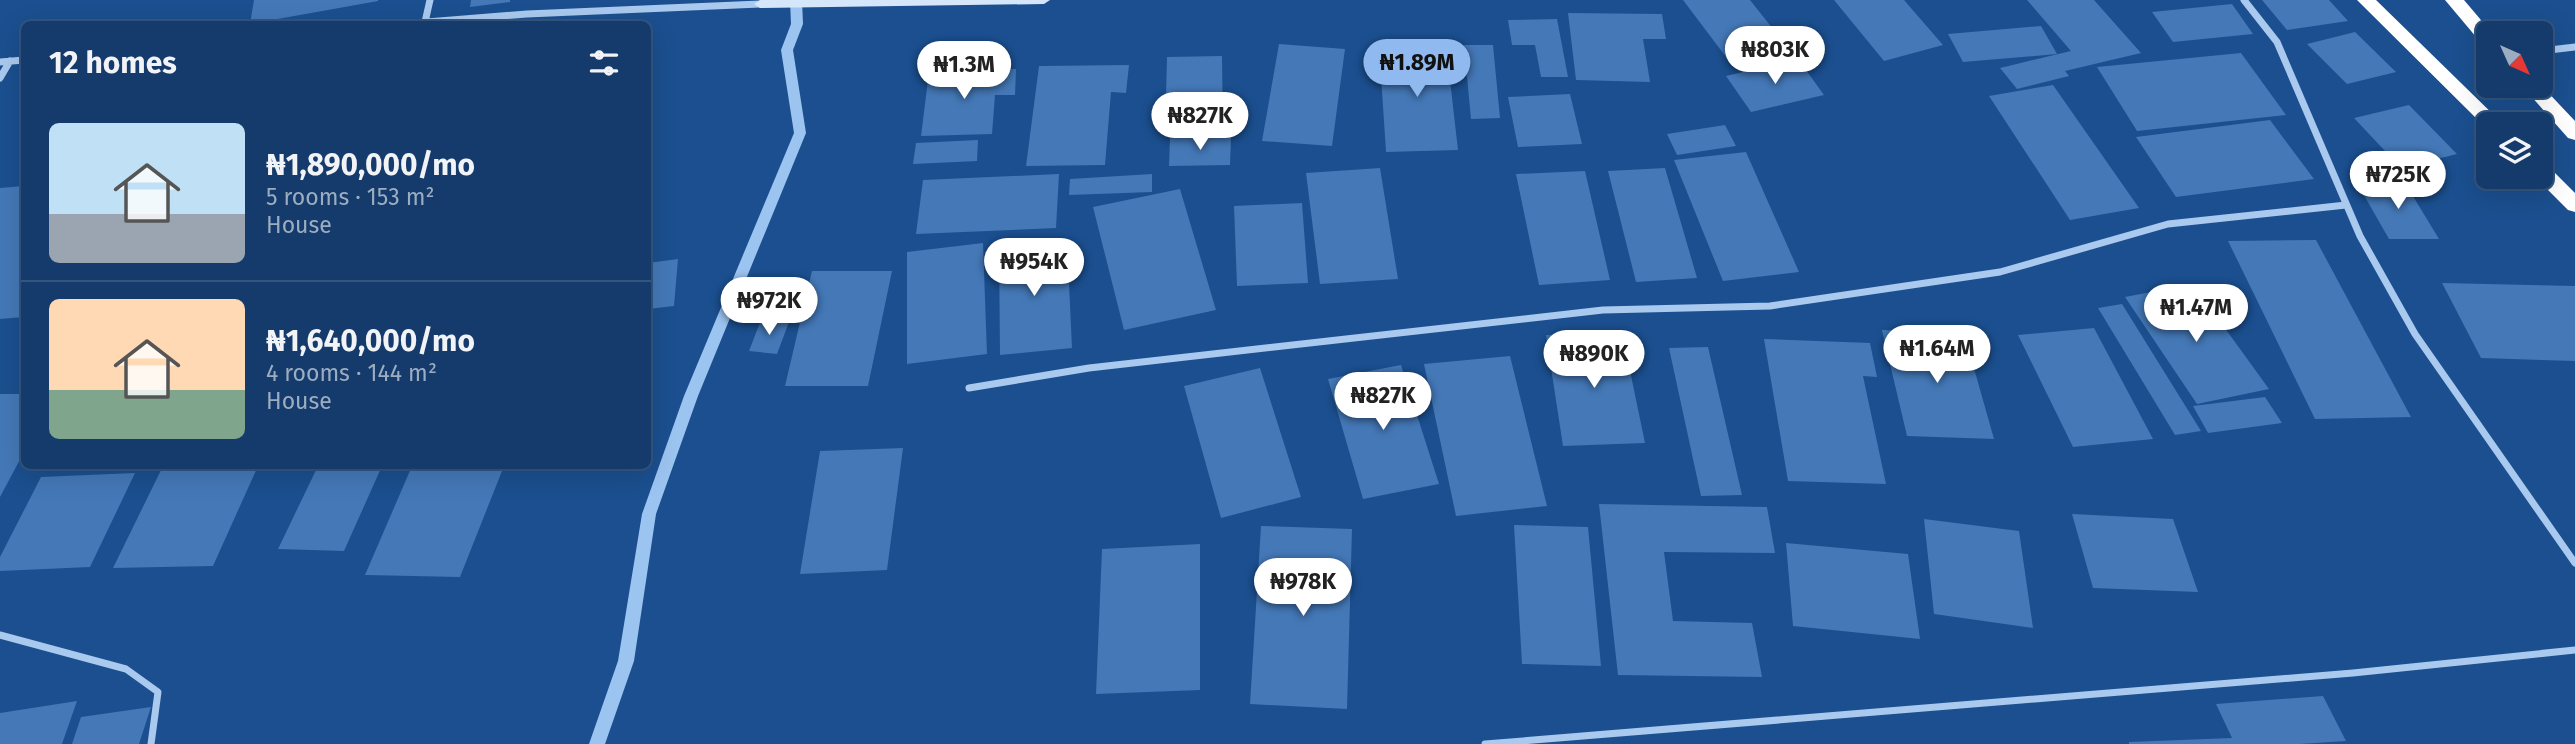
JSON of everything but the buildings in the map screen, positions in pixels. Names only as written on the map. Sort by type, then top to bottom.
[{"type":"highway","points":[[2366,0],[2482,112]]},
{"type":"highway","points":[[2454,0],[2476,26]]},
{"type":"highway","points":[[2541,98],[2575,133]]},
{"type":"highway","points":[[2553,184],[2575,205]]},
{"type":"street","points":[[425,21],[430,0]]},
{"type":"street","points":[[438,21],[527,14],[760,4],[1044,0]]},
{"type":"street","points":[[2245,0],[2277,42],[2360,236],[2415,334],[2575,563]]},
{"type":"street","points":[[2553,50],[2575,47]]},
{"type":"street","points":[[0,62],[21,60]]},
{"type":"street","points":[[0,78],[10,61]]},
{"type":"street","points":[[969,388],[1089,368],[1604,310],[1770,306],[2000,272],[2168,224],[2346,205]]},
{"type":"street","points":[[0,635],[126,669],[158,692],[151,744]]},
{"type":"street","points":[[1485,744],[2353,673],[2575,650]]},
{"type":"waterway","points":[[597,744],[626,661],[649,514],[691,396],[800,133],[787,50],[797,24],[796,0]]}]
